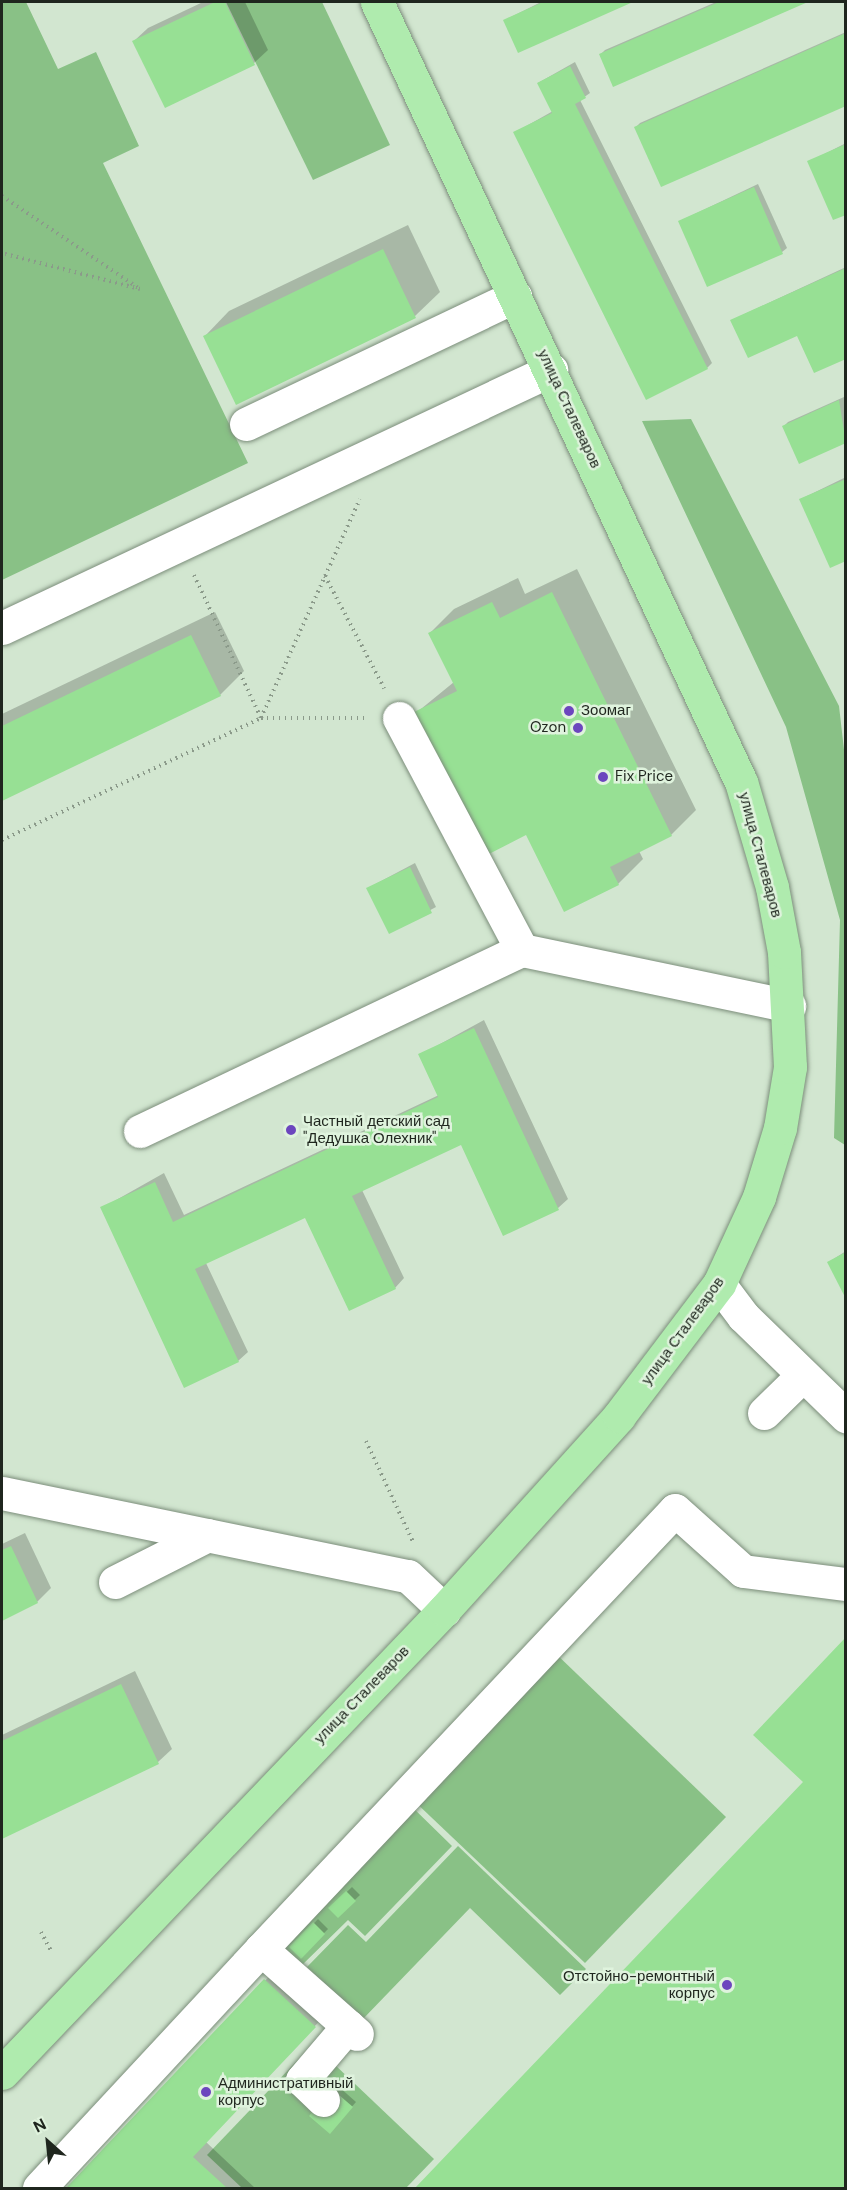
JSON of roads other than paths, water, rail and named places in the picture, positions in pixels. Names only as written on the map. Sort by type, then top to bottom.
[{"type":"main road","name":"улица Сталеваров","points":[[2,2073],[444,1610],[619,1416],[719,1284],[759,1197],[780,1128],[790,1066],[789,1006],[772,886],[741,782],[551,370],[377,2]]},
{"type":"lane","points":[[246,424],[515,296]]},
{"type":"lane","points":[[2,628],[551,370]]},
{"type":"lane","points":[[399,718],[522,950]]},
{"type":"lane","points":[[140,1131],[522,950],[789,1006]]},
{"type":"lane","points":[[719,1284],[742,1316],[846,1416]]},
{"type":"lane","points":[[764,1413],[803,1375]]},
{"type":"lane","points":[[2,1493],[408,1576],[444,1610]]},
{"type":"lane","points":[[39,2188],[675,1510],[743,1571],[846,1584]]},
{"type":"lane","points":[[115,1582],[208,1535]]},
{"type":"lane","points":[[261,1949],[353,2030],[302,2080],[323,2100]]},
{"type":"place","name":"Зоомаг","points":[[569,711]]},
{"type":"place","name":"Ozon","points":[[578,728]]},
{"type":"place","name":"Fix Price","points":[[603,777]]},
{"type":"place","name":"Частный детский сад \"Дедушка Олехник\"","points":[[291,1130]]},
{"type":"place","name":"Отстойно-ремонтный корпус","points":[[727,1985]]},
{"type":"place","name":"Административный корпус","points":[[206,2092]]}]
